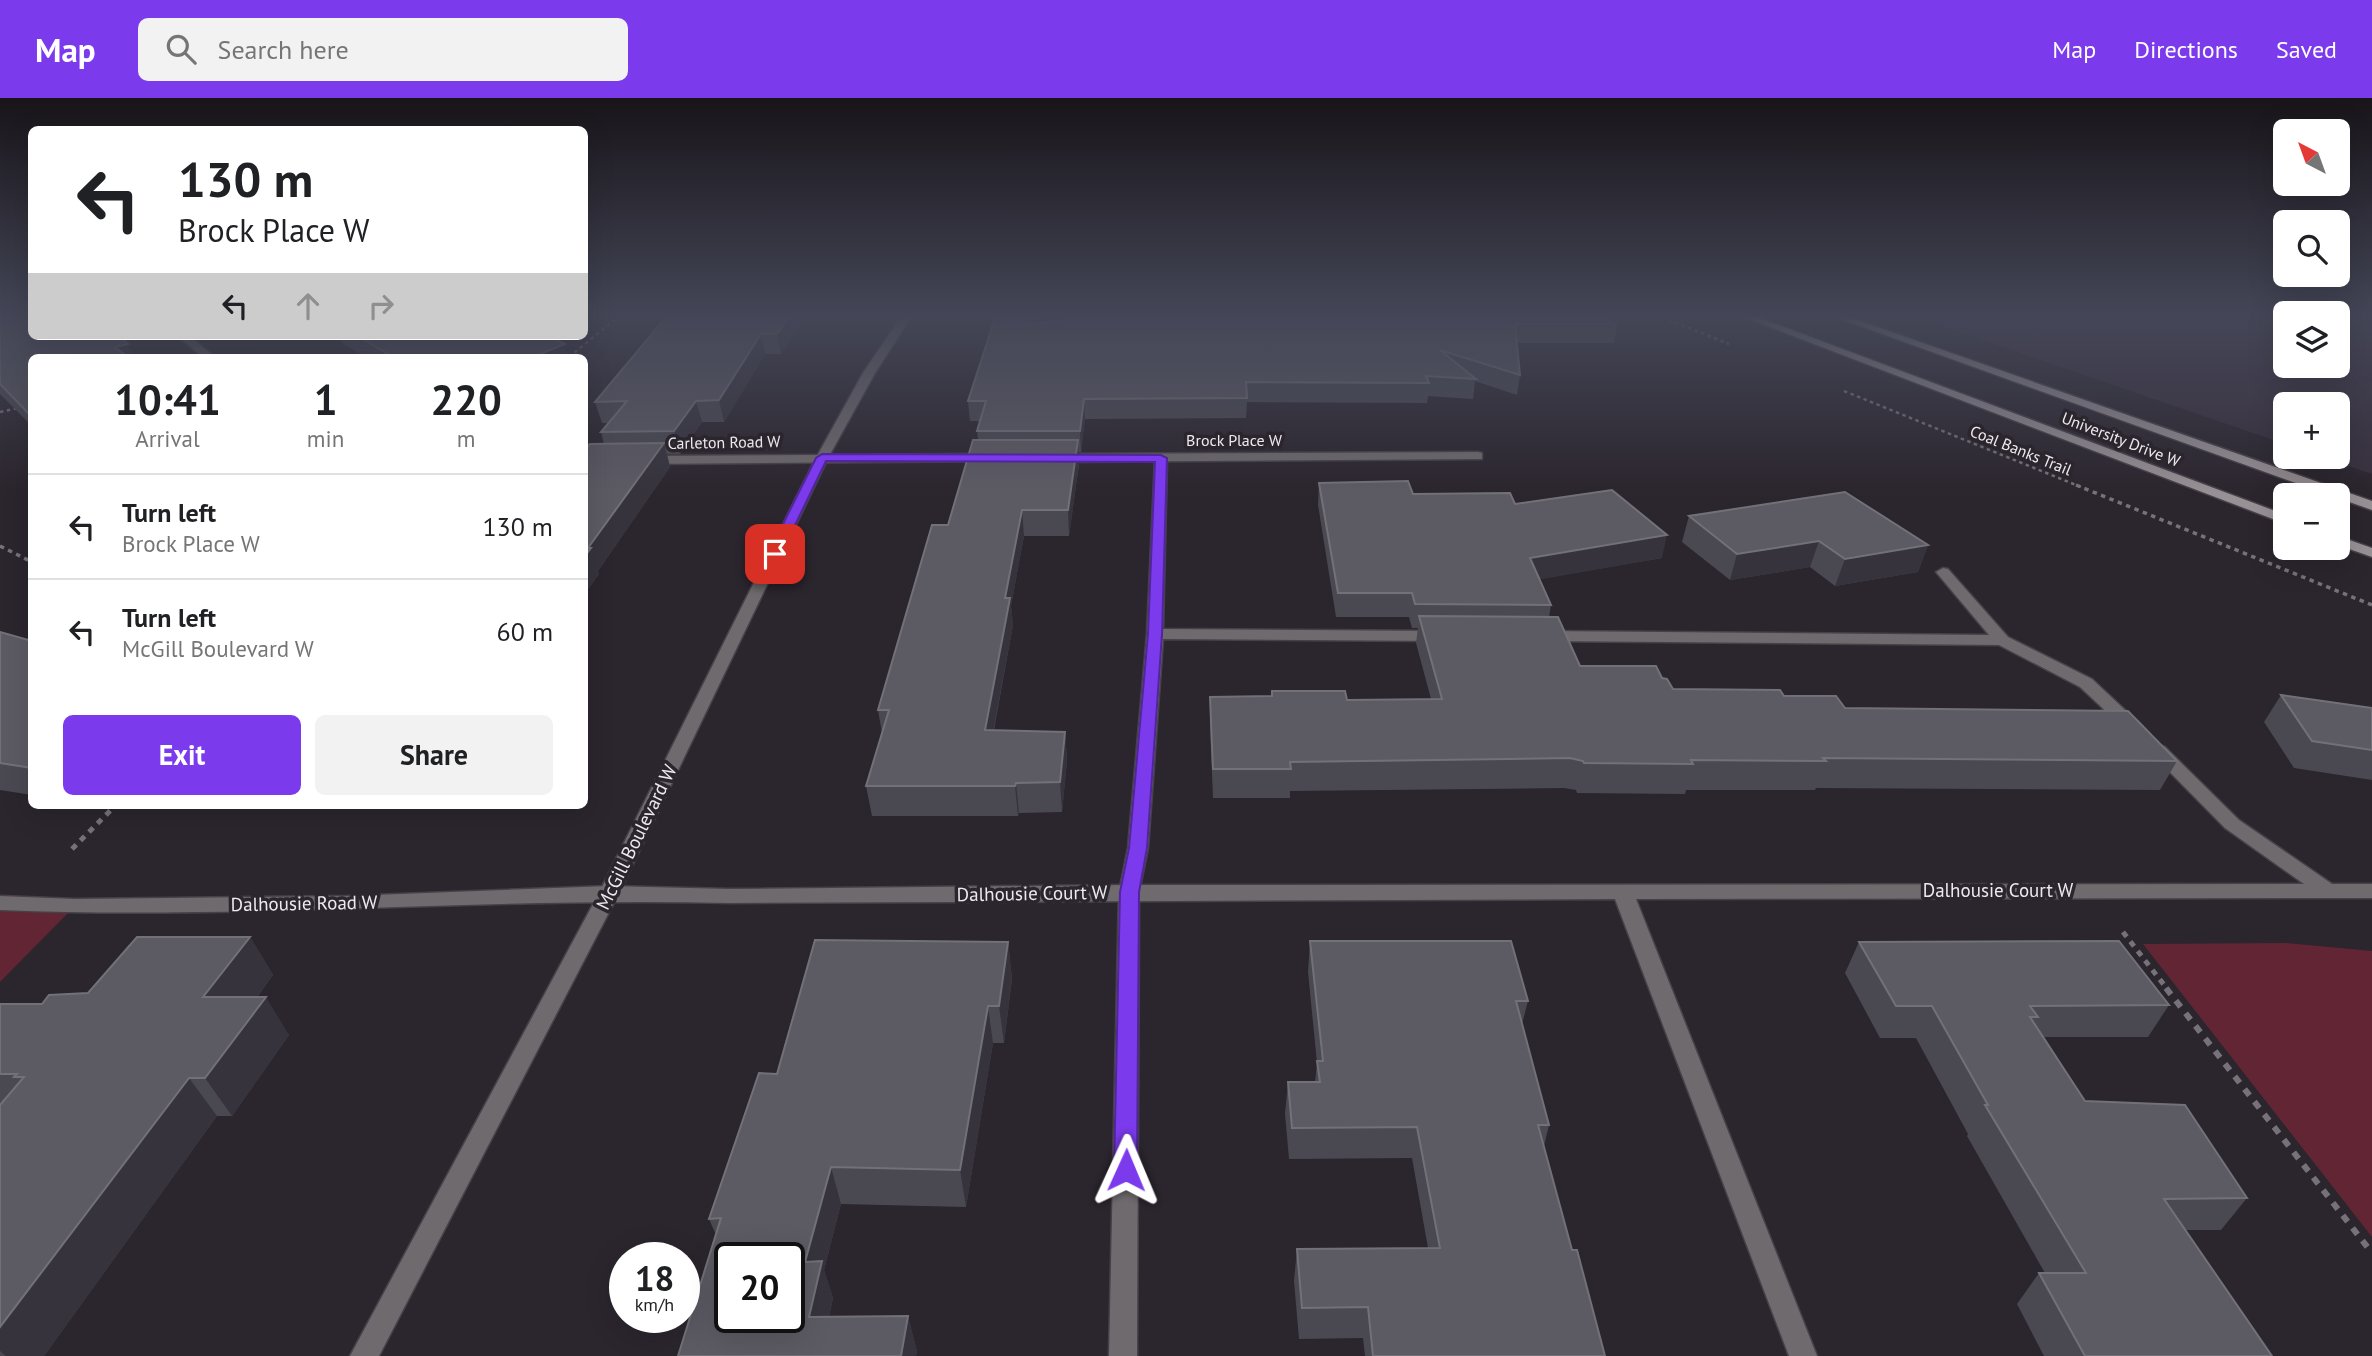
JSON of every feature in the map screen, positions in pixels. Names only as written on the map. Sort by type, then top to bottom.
[{"type":"main road","name":"University Drive W","points":[[1904,376],[2273,515]]},
{"type":"main road","name":"University Drive W","points":[[2005,376],[2372,506]]},
{"type":"main road","points":[[2350,545],[2372,553]]},
{"type":"street","name":"McGill Boulevard W","points":[[364,1356],[609,893],[822,458],[868,376]]},
{"type":"street","name":"Brock Place W","points":[[1039,458],[1478,456]]},
{"type":"street","points":[[822,458],[1012,458]]},
{"type":"street","name":"Carleton Road W","points":[[626,461],[822,458]]},
{"type":"street","points":[[1123,1356],[1129,892],[1138,848],[1155,634],[1161,458]]},
{"type":"street","points":[[1943,572],[2002,639],[2086,683],[2232,824],[2328,891]]},
{"type":"street","points":[[1155,634],[1461,636]]},
{"type":"street","points":[[1530,636],[2002,639]]},
{"type":"street","name":"Dalhousie Court W","points":[[609,893],[729,896],[1129,892],[2372,891]]},
{"type":"street","points":[[1623,892],[1803,1356]]},
{"type":"street","name":"Dalhousie Road W","points":[[0,903],[75,906],[348,903],[609,893]]},
{"type":"path","name":"Coal Banks Trail","points":[[1843,391],[2372,605]]},
{"type":"path","points":[[0,412],[28,406]]},
{"type":"path","points":[[0,546],[28,560]]},
{"type":"path","points":[[72,849],[112,809]]},
{"type":"path","points":[[2123,932],[2372,1252]]},
{"type":"shaded area","points":[[2086,376],[2350,378],[2350,376],[2372,376],[2372,474],[2350,467],[2350,392],[2273,392],[2273,440]]},
{"type":"shaded area","points":[[0,903],[75,906],[0,982]]},
{"type":"shaded area","points":[[2285,943],[2372,951],[2372,1237],[2143,944]]},
{"type":"building","points":[[0,376],[28,376],[28,413],[0,384]]},
{"type":"building","points":[[617,376],[734,376],[719,400],[696,401],[674,431],[601,432],[627,401],[595,402]]},
{"type":"building","points":[[976,376],[1472,376],[1476,379],[1426,376],[1429,383],[1246,382],[1247,398],[1084,399],[1080,431],[977,431],[986,401],[968,401]]},
{"type":"building","points":[[973,440],[1078,440],[1068,510],[1022,510],[1005,598],[1010,598],[985,730],[1065,732],[1060,782],[1016,783],[1015,786],[866,786],[889,710],[878,710],[932,525],[948,525]]},
{"type":"building","points":[[664,443],[588,548],[588,446]]},
{"type":"building","points":[[1408,481],[1413,494],[1510,493],[1515,504],[1612,490],[1667,535],[1530,558],[1551,605],[1415,604],[1412,593],[1338,593],[1319,483]]},
{"type":"building","points":[[1845,492],[1928,545],[1845,559],[1819,541],[1737,554],[1689,516]]},
{"type":"building","points":[[1419,616],[1558,617],[1580,666],[1656,666],[1662,678],[1667,679],[1673,689],[1780,690],[1784,696],[1836,696],[1845,708],[2128,711],[2177,761],[1823,758],[1826,761],[1691,760],[1693,764],[1584,763],[1570,758],[1290,762],[1291,769],[1213,769],[1210,697],[1272,696],[1272,691],[1345,691],[1347,700],[1442,699]]},
{"type":"building","points":[[0,632],[28,640],[28,767],[0,763]]},
{"type":"building","points":[[2281,695],[2372,708],[2372,750],[2312,741]]},
{"type":"building","points":[[137,937],[250,937],[203,997],[266,997],[205,1078],[189,1078],[0,1327],[0,1105],[24,1077],[14,1077],[17,1074],[0,1074],[0,1004],[42,1004],[49,995],[88,993]]},
{"type":"building","points":[[815,940],[1008,942],[999,1006],[988,1006],[960,1170],[831,1167],[805,1262],[822,1261],[809,1317],[908,1316],[901,1356],[678,1356],[685,1333],[700,1333],[700,1285],[721,1218],[709,1219],[759,1073],[777,1074]]},
{"type":"building","points":[[1310,941],[1511,941],[1528,1001],[1516,1001],[1549,1125],[1538,1125],[1572,1250],[1577,1250],[1605,1356],[1373,1356],[1368,1307],[1302,1308],[1297,1249],[1440,1248],[1417,1127],[1292,1128],[1288,1082],[1320,1082],[1317,1061],[1323,1061]]},
{"type":"building","points":[[2119,941],[2169,1005],[2030,1006],[2038,1017],[2030,1017],[2085,1101],[2185,1105],[2247,1198],[2164,1199],[2272,1356],[2085,1356],[2039,1273],[2086,1273],[1985,1105],[1988,1105],[1932,1006],[1896,1006],[1859,942]]},
{"type":"route","points":[[775,554],[822,458],[1161,458],[1155,634],[1138,848],[1129,892],[1126,1170]]}]
